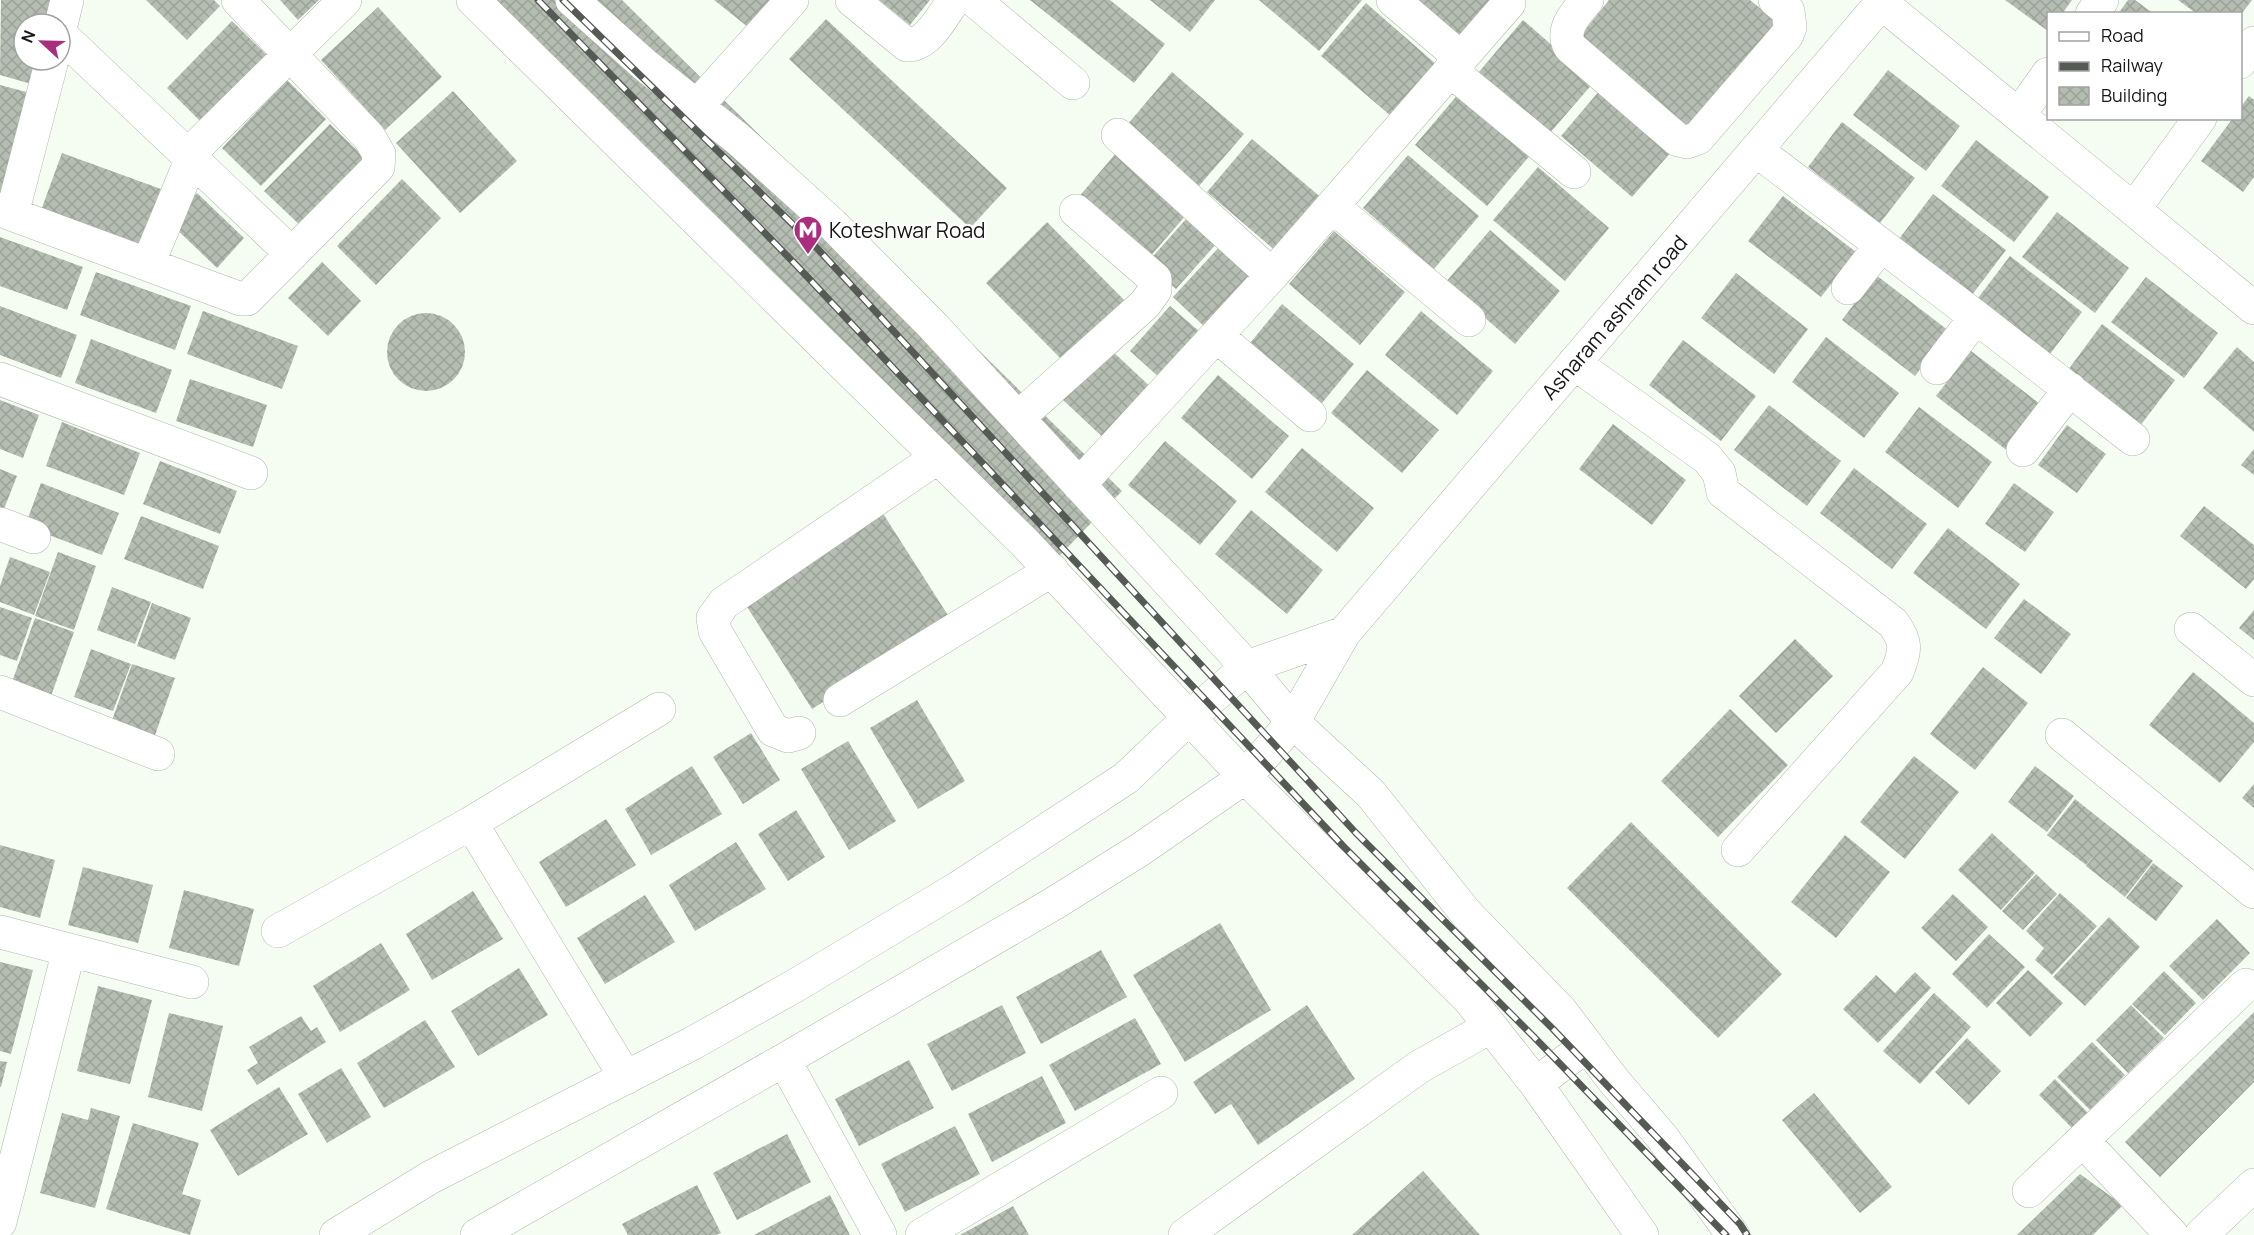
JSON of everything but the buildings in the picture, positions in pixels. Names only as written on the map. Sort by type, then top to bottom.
[{"type":"street","points":[[48,72],[6,212],[241,299],[247,299],[378,167],[379,154],[369,137],[238,0]]},
{"type":"street","points":[[148,264],[190,157],[345,0]]},
{"type":"street","points":[[473,0],[1052,570],[1245,777],[1468,999],[1536,1084],[1642,1235]]},
{"type":"street","points":[[572,0],[646,66],[738,139],[832,224],[934,327],[1248,667],[1293,722],[1371,794],[1466,913],[1561,1011],[1614,1082],[1662,1137],[1733,1235]]},
{"type":"street","points":[[697,105],[792,0]]},
{"type":"street","points":[[852,0],[907,45],[915,45],[926,37],[954,0]]},
{"type":"street","points":[[974,0],[1073,83]]},
{"type":"street","points":[[1393,0],[1455,64],[1574,172]]},
{"type":"street","points":[[1587,0],[1571,19],[1568,27],[1570,47],[1678,140],[1687,142],[1698,138],[1786,35],[1790,27],[1788,11],[1775,0]]},
{"type":"street","points":[[1881,1],[2134,210],[2252,304]]},
{"type":"street","name":"Asharam ashram road","points":[[477,1235],[1053,904],[1142,849],[1245,777],[1293,722],[1344,633],[1881,1]]},
{"type":"street","points":[[1080,485],[1272,275],[1509,3]]},
{"type":"street","points":[[2242,61],[2254,43]]},
{"type":"street","points":[[72,45],[292,254]]},
{"type":"street","points":[[2019,116],[2047,77]]},
{"type":"street","points":[[2134,210],[2199,120]]},
{"type":"street","points":[[1118,135],[1272,275]]},
{"type":"street","points":[[1756,150],[2133,439]]},
{"type":"street","points":[[1332,206],[1469,320]]},
{"type":"street","points":[[1018,418],[1145,304],[1155,290],[1155,279],[1076,211]]},
{"type":"street","points":[[1848,288],[1881,245]]},
{"type":"street","points":[[1937,368],[1976,317]]},
{"type":"street","points":[[1217,336],[1310,415]]},
{"type":"street","points":[[1574,363],[1707,458],[1719,473],[1724,492],[1731,500],[1893,623],[1904,638],[1904,655],[1897,672],[1738,850]]},
{"type":"street","points":[[0,379],[251,473]]},
{"type":"street","points":[[2023,450],[2070,389]]},
{"type":"street","points":[[799,734],[788,736],[773,730],[715,631],[713,618],[724,603],[938,457]]},
{"type":"street","points":[[0,524],[34,537]]},
{"type":"street","points":[[840,700],[1052,570]]},
{"type":"street","points":[[2191,629],[2254,680]]},
{"type":"street","points":[[336,1235],[431,1178],[693,1043],[789,990],[958,888],[1126,778],[1190,717],[1248,667],[1344,633]]},
{"type":"street","points":[[0,692],[158,754]]},
{"type":"street","points":[[278,931],[471,823],[658,709]]},
{"type":"street","points":[[2062,735],[2254,892]]},
{"type":"street","points":[[471,823],[626,1078]]},
{"type":"street","points":[[0,932],[192,982]]},
{"type":"street","points":[[0,1222],[69,950]]},
{"type":"street","points":[[2029,1191],[2246,985]]},
{"type":"street","points":[[1185,1235],[1419,1067],[1490,1027]]},
{"type":"street","points":[[1536,1084],[1587,1045]]},
{"type":"street","points":[[784,1060],[880,1235]]},
{"type":"street","points":[[922,1235],[1161,1093]]},
{"type":"street","points":[[2083,1141],[2172,1235]]},
{"type":"street","points":[[2201,1235],[2254,1185]]},
{"type":"railway","points":[[538,0],[798,267],[1343,846],[1534,1037],[1726,1235]]},
{"type":"railway","points":[[563,0],[816,247],[1356,833],[1553,1029],[1740,1224],[1747,1235]]},
{"type":"place","name":"Koteshwar Road","points":[[808,256]]}]
